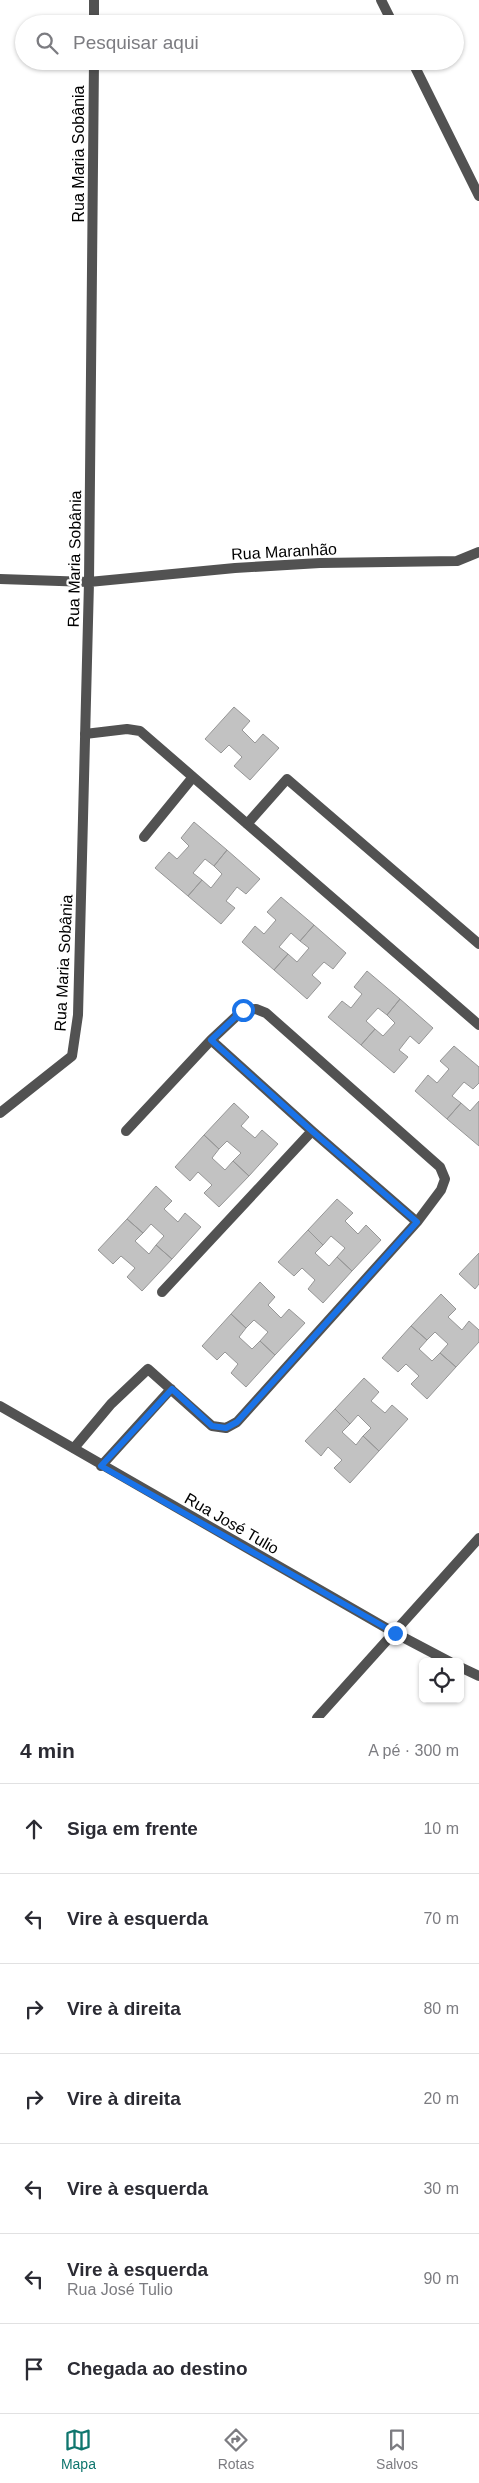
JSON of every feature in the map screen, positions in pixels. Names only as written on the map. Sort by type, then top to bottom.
[{"type":"street","points":[[94,0],[94,15]]},
{"type":"street","points":[[382,0],[389,15]]},
{"type":"street","name":"Rua Maria Sobânia","points":[[1,1111],[72,1056],[78,1015],[89,582],[94,70]]},
{"type":"street","points":[[416,70],[479,196]]},
{"type":"street","name":"Rua Maranhão","points":[[0,579],[89,582],[235,568],[320,563],[457,561],[479,552]]},
{"type":"street","points":[[85,734],[127,729],[140,731],[479,1025]]},
{"type":"street","points":[[144,837],[193,777]]},
{"type":"street","points":[[247,824],[287,779],[479,944]]},
{"type":"street","points":[[74,1448],[111,1404],[148,1369],[212,1426],[226,1428],[237,1422],[417,1222],[442,1190],[445,1179],[440,1167],[266,1013],[256,1009],[243,1010],[211,1040],[126,1131]]},
{"type":"street","points":[[211,1040],[417,1222]]},
{"type":"street","points":[[162,1292],[312,1131]]},
{"type":"street","points":[[101,1466],[172,1389]]},
{"type":"street","name":"Rua José Tulio","points":[[0,1406],[74,1448],[101,1466],[442,1658]]},
{"type":"street","points":[[317,1718],[479,1538]]},
{"type":"street","points":[[464,1669],[479,1676]]},
{"type":"building","points":[[234,707],[250,721],[242,730],[255,743],[263,734],[279,748],[250,780],[234,766],[242,757],[229,745],[221,753],[205,739]]},
{"type":"building","points":[[194,822],[227,850],[214,866],[205,859],[193,873],[202,880],[188,896],[155,868],[169,852],[177,859],[189,846],[181,838]]},
{"type":"building","points":[[227,850],[260,879],[246,894],[237,887],[226,901],[235,908],[221,924],[188,896],[202,880],[211,888],[222,874],[214,866]]},
{"type":"building","points":[[281,897],[314,925],[300,941],[291,933],[279,947],[288,954],[274,970],[242,942],[255,926],[264,934],[276,920],[267,912]]},
{"type":"building","points":[[314,925],[346,953],[333,969],[324,962],[312,975],[321,983],[307,999],[274,970],[288,954],[297,962],[309,948],[300,941]]},
{"type":"building","points":[[367,971],[400,999],[387,1015],[378,1008],[366,1021],[375,1029],[361,1045],[328,1017],[342,1001],[351,1008],[362,994],[354,987]]},
{"type":"building","points":[[400,999],[433,1028],[419,1044],[410,1036],[399,1050],[408,1057],[394,1073],[361,1045],[375,1029],[383,1036],[395,1023],[387,1015]]},
{"type":"building","points":[[454,1046],[479,1067],[479,1083],[473,1089],[464,1082],[452,1096],[461,1103],[447,1119],[415,1091],[428,1075],[437,1083],[449,1069],[440,1061]]},
{"type":"building","points":[[479,1101],[479,1146],[447,1119],[461,1103],[470,1111]]},
{"type":"building","points":[[234,1103],[249,1117],[241,1126],[255,1138],[262,1130],[278,1144],[249,1176],[233,1161],[241,1153],[227,1141],[219,1149],[204,1135]]},
{"type":"building","points":[[204,1135],[219,1149],[212,1158],[225,1170],[233,1161],[249,1176],[219,1207],[204,1193],[212,1185],[198,1172],[190,1181],[175,1167]]},
{"type":"building","points":[[156,1186],[172,1201],[164,1209],[178,1222],[185,1213],[201,1227],[172,1259],[156,1245],[164,1236],[151,1224],[143,1233],[127,1219]]},
{"type":"building","points":[[337,1199],[353,1213],[345,1221],[358,1234],[366,1225],[381,1240],[352,1271],[337,1257],[345,1248],[331,1236],[323,1245],[308,1230]]},
{"type":"building","points":[[127,1219],[143,1233],[135,1241],[149,1254],[156,1245],[172,1259],[142,1291],[127,1277],[135,1268],[121,1256],[113,1264],[98,1250]]},
{"type":"building","points":[[308,1230],[323,1245],[315,1253],[329,1266],[337,1257],[352,1271],[323,1303],[308,1289],[315,1280],[302,1268],[294,1276],[278,1262]]},
{"type":"building","points":[[479,1253],[479,1284],[475,1289],[459,1274]]},
{"type":"building","points":[[260,1282],[275,1297],[268,1305],[281,1318],[289,1309],[305,1323],[275,1355],[260,1341],[268,1332],[254,1320],[246,1328],[231,1314]]},
{"type":"building","points":[[441,1294],[456,1309],[448,1317],[462,1330],[469,1321],[479,1330],[479,1342],[456,1367],[440,1353],[448,1344],[435,1332],[427,1340],[411,1326]]},
{"type":"building","points":[[231,1314],[246,1328],[239,1337],[252,1349],[260,1341],[275,1355],[246,1387],[231,1373],[238,1364],[225,1352],[217,1360],[202,1346]]},
{"type":"building","points":[[411,1326],[427,1340],[419,1349],[432,1361],[440,1353],[456,1367],[427,1399],[411,1384],[419,1376],[406,1364],[398,1372],[382,1358]]},
{"type":"building","points":[[364,1378],[379,1392],[371,1401],[385,1413],[392,1405],[408,1419],[379,1451],[363,1436],[371,1428],[358,1415],[350,1424],[335,1409]]},
{"type":"building","points":[[335,1409],[350,1424],[342,1432],[356,1445],[363,1436],[379,1451],[350,1483],[334,1468],[342,1460],[328,1447],[321,1456],[305,1441]]},
{"type":"route","points":[[243,1010],[211,1040],[417,1222],[237,1422],[226,1428],[212,1426],[172,1389],[101,1466],[395,1633]]}]
